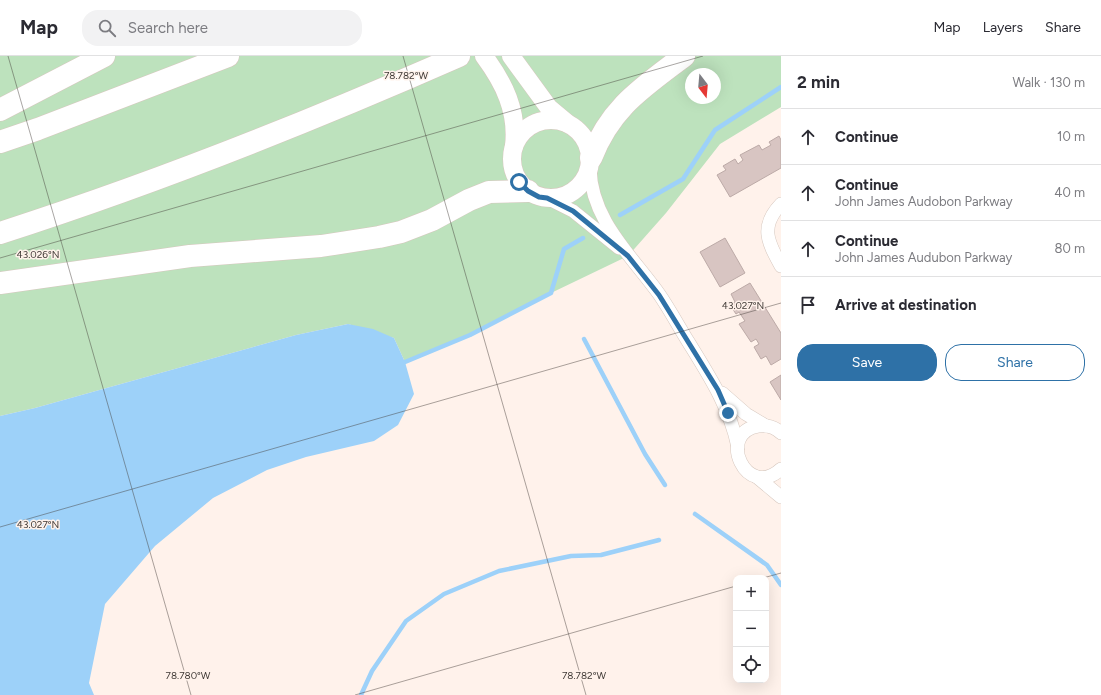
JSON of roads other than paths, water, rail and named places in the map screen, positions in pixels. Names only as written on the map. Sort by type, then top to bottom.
[{"type":"highway","points":[[0,110],[104,56]]},
{"type":"highway","points":[[0,142],[38,129],[228,56]]},
{"type":"highway","points":[[0,233],[56,215],[308,122],[459,56]]},
{"type":"highway","points":[[590,163],[598,139],[618,110],[684,56]]},
{"type":"highway","points":[[0,283],[190,256],[321,246],[378,238],[401,232],[432,220],[457,208],[469,200],[489,192],[537,195]]},
{"type":"main road","points":[[484,56],[496,72],[509,99],[514,125],[514,146],[511,158],[513,171],[519,182],[537,195],[564,197],[575,191],[585,181],[590,163],[587,142],[579,131],[549,108],[511,56]]},
{"type":"main road","points":[[514,146],[520,135],[529,126],[541,121],[555,120],[568,123]]},
{"type":"street","points":[[590,163],[592,186],[597,208],[628,256],[659,295],[718,390],[732,424],[738,448],[739,460],[743,468],[757,477],[781,497]]},
{"type":"street","points":[[537,195],[573,211],[628,256]]},
{"type":"street","points":[[781,204],[773,213],[767,225],[768,238],[781,266]]},
{"type":"street","points":[[718,390],[746,414],[775,428]]},
{"type":"street","points":[[738,448],[742,436],[748,430],[756,427],[775,428]]},
{"type":"street","points":[[757,477],[766,477],[781,469]]},
{"type":"water","points":[[348,324],[373,329],[394,338],[405,362],[414,394],[398,425],[374,441],[306,457],[267,470],[213,498],[155,546],[105,604],[89,683],[94,695],[0,695],[0,416],[35,408],[296,335]]},
{"type":"waterway","points":[[620,215],[683,179],[715,130],[781,87]]},
{"type":"waterway","points":[[405,362],[470,335],[551,293],[564,249],[583,238]]},
{"type":"waterway","points":[[584,339],[645,454],[665,485]]},
{"type":"waterway","points":[[695,514],[767,565],[781,585]]},
{"type":"waterway","points":[[361,695],[372,671],[406,621],[444,594],[499,571],[571,556],[601,555],[659,540]]}]
